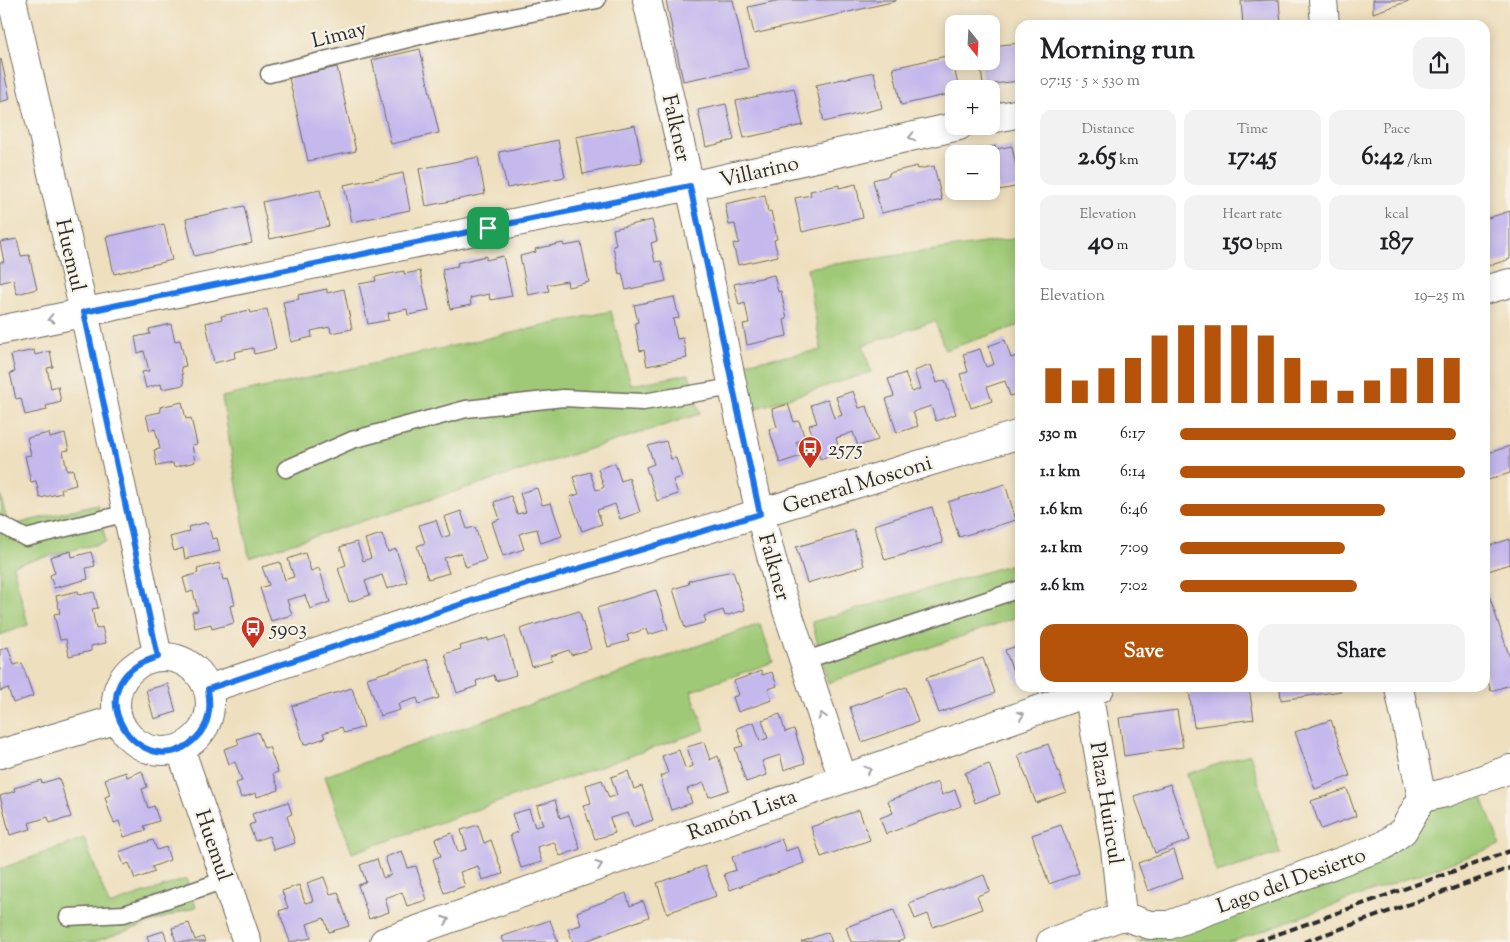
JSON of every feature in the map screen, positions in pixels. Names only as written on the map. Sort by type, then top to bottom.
[{"type":"street","name":"Huemul","points":[[12,0],[84,312],[158,657]]},
{"type":"street","name":"Falkner","points":[[647,0],[690,186],[760,514],[779,586],[842,778]]},
{"type":"street","points":[[1323,0],[1325,20]]},
{"type":"street","points":[[1000,117],[1015,115]]},
{"type":"street","name":"Villarino","points":[[0,330],[690,186],[945,129]]},
{"type":"street","points":[[1490,288],[1510,282]]},
{"type":"street","name":"General Mosconi","points":[[208,689],[474,600],[1015,436]]},
{"type":"street","points":[[158,657],[174,658],[189,664],[200,675],[208,689],[209,717],[203,731],[193,741],[180,748],[165,752],[150,750],[136,743],[125,733],[118,719],[116,706],[117,691],[123,678],[144,661],[158,657]]},
{"type":"street","name":"Ramón Lista","points":[[384,942],[1086,692]]},
{"type":"street","name":"Plaza Huincul","points":[[1094,692],[1122,916]]},
{"type":"street","points":[[1400,692],[1422,798],[1445,793],[1510,769]]},
{"type":"street","points":[[0,754],[118,719]]},
{"type":"street","name":"Huemul","points":[[180,748],[247,942]]},
{"type":"street","name":"Lago del Desierto","points":[[1122,916],[1150,925],[1169,924],[1383,846],[1404,831],[1422,798]]},
{"type":"street","points":[[1051,942],[1122,916]]},
{"type":"lane","name":"Limay","points":[[269,74],[436,32],[597,0]]},
{"type":"lane","points":[[286,469],[352,440],[466,410],[563,398],[643,402],[733,388]]},
{"type":"lane","points":[[0,524],[26,538],[127,513]]},
{"type":"lane","points":[[804,661],[1015,590]]},
{"type":"lane","points":[[68,917],[124,914],[225,880]]},
{"type":"green space","points":[[1015,239],[1015,327],[945,350],[935,321],[863,345],[871,372],[754,409],[744,363],[821,350],[807,268]]},
{"type":"green space","points":[[611,311],[631,385],[689,374],[700,414],[249,557],[222,397]]},
{"type":"green space","points":[[0,493],[8,526],[97,504],[106,542],[13,565],[28,625],[0,635]]},
{"type":"green space","points":[[1015,563],[1015,618],[828,683],[812,622]]},
{"type":"green space","points":[[760,624],[773,662],[691,691],[705,730],[352,853],[325,776]]},
{"type":"green space","points":[[1250,754],[1280,853],[1217,873],[1187,774]]},
{"type":"green space","points":[[1480,792],[1500,845],[1231,942],[1136,942],[1397,849],[1426,809]]},
{"type":"green space","points":[[84,838],[109,905],[186,879],[196,907],[94,942],[0,942],[0,869]]},
{"type":"building","points":[[666,0],[733,0],[748,68],[683,81]]},
{"type":"building","points":[[780,0],[896,1],[754,34],[748,7]]},
{"type":"building","points":[[1279,0],[1281,20],[1243,20],[1241,1]]},
{"type":"building","points":[[1373,0],[1412,0],[1373,13]]},
{"type":"building","points":[[1015,44],[1015,82],[1000,83],[1000,80],[982,80],[981,70],[1000,70],[1000,45]]},
{"type":"building","points":[[420,49],[439,133],[391,144],[372,60]]},
{"type":"building","points":[[945,56],[945,70],[955,70],[957,80],[945,80],[945,95],[901,105],[893,68]]},
{"type":"building","points":[[0,60],[10,99],[0,102]]},
{"type":"building","points":[[337,67],[356,151],[308,161],[289,78]]},
{"type":"building","points":[[874,72],[882,108],[824,122],[816,85]]},
{"type":"building","points":[[794,88],[803,125],[744,138],[736,101]]},
{"type":"building","points":[[726,104],[734,140],[706,147],[698,110]]},
{"type":"building","points":[[635,125],[642,162],[583,174],[576,137]]},
{"type":"building","points":[[558,140],[565,177],[507,188],[499,152]]},
{"type":"building","points":[[1012,146],[1015,161],[1015,187],[1000,190],[1000,148]]},
{"type":"building","points":[[478,157],[485,194],[426,206],[419,169]]},
{"type":"building","points":[[917,166],[918,169],[934,166],[942,200],[881,213],[873,180],[889,176],[889,173]]},
{"type":"building","points":[[403,173],[410,210],[352,222],[344,185]]},
{"type":"building","points":[[856,184],[863,218],[802,232],[795,198],[811,195],[810,191],[839,185],[839,188]]},
{"type":"building","points":[[320,190],[329,226],[270,239],[262,202]]},
{"type":"building","points":[[765,195],[768,212],[771,211],[777,239],[774,240],[778,256],[738,265],[733,244],[739,243],[735,224],[729,225],[725,204]]},
{"type":"building","points":[[244,206],[252,243],[194,256],[186,219]]},
{"type":"building","points":[[1510,211],[1510,259],[1490,265],[1490,217]]},
{"type":"building","points":[[652,220],[657,241],[651,243],[655,262],[661,261],[666,281],[626,290],[622,273],[619,274],[613,246],[616,245],[613,229]]},
{"type":"building","points":[[164,224],[172,260],[114,274],[106,237]]},
{"type":"building","points":[[17,239],[21,256],[29,255],[37,289],[17,294],[13,279],[0,283],[0,262],[4,262],[0,242]]},
{"type":"building","points":[[563,243],[564,246],[581,243],[589,282],[568,287],[567,281],[556,283],[547,285],[549,291],[528,295],[520,256],[536,252],[535,249]]},
{"type":"building","points":[[486,256],[486,260],[503,256],[512,296],[490,300],[489,294],[470,298],[471,305],[450,309],[442,269],[458,266],[457,263]]},
{"type":"building","points":[[404,271],[404,274],[420,271],[429,311],[408,315],[407,309],[388,313],[389,320],[368,324],[359,284],[376,281],[375,277]]},
{"type":"building","points":[[774,275],[778,292],[781,291],[787,319],[784,320],[787,336],[747,345],[743,324],[749,323],[745,303],[739,305],[734,284]]},
{"type":"building","points":[[327,289],[327,293],[344,289],[352,329],[331,333],[330,327],[320,329],[311,331],[312,337],[291,342],[283,302],[299,299],[298,295]]},
{"type":"building","points":[[674,297],[679,318],[673,319],[677,339],[683,338],[687,358],[647,366],[644,350],[640,351],[635,323],[638,322],[634,305]]},
{"type":"building","points":[[267,309],[276,349],[254,354],[253,348],[234,352],[235,358],[214,363],[206,323],[222,319],[221,316],[250,310],[251,313]]},
{"type":"building","points":[[171,324],[175,341],[180,340],[186,366],[181,367],[184,385],[162,389],[161,384],[146,388],[142,372],[149,371],[144,351],[138,353],[135,337],[150,334],[149,329]]},
{"type":"building","points":[[1005,340],[1011,358],[1015,356],[1015,394],[1010,396],[1005,381],[987,387],[992,401],[971,408],[960,374],[968,372],[963,354],[980,349],[986,367],[994,364],[988,346]]},
{"type":"building","points":[[34,350],[35,355],[50,351],[53,367],[47,368],[51,388],[58,386],[61,402],[46,406],[47,410],[25,415],[21,398],[16,399],[10,373],[15,372],[11,355]]},
{"type":"building","points":[[931,365],[937,383],[945,380],[956,414],[936,421],[931,406],[913,412],[918,426],[897,433],[886,399],[894,396],[888,379],[905,373],[912,392],[920,389],[914,371]]},
{"type":"building","points":[[853,391],[859,408],[867,406],[878,440],[858,446],[853,432],[836,438],[840,452],[820,459],[809,425],[817,423],[811,405],[828,399],[834,418],[842,415],[836,397]]},
{"type":"building","points":[[182,402],[186,419],[191,418],[197,444],[192,445],[195,462],[174,467],[173,463],[157,466],[154,450],[160,449],[158,439],[155,429],[150,431],[146,415],[161,412],[160,407]]},
{"type":"building","points":[[788,404],[794,422],[799,421],[805,439],[796,442],[801,456],[780,463],[769,429],[777,427],[772,409]]},
{"type":"building","points":[[49,433],[50,438],[65,434],[69,450],[63,451],[67,471],[73,469],[76,485],[61,489],[62,493],[40,498],[36,481],[31,482],[25,456],[31,455],[27,438]]},
{"type":"building","points":[[666,441],[671,459],[676,458],[682,477],[673,480],[678,494],[657,501],[646,467],[654,464],[648,446]]},
{"type":"building","points":[[1510,446],[1510,473],[1490,479],[1490,452]]},
{"type":"building","points":[[615,463],[621,481],[629,478],[640,512],[620,519],[615,504],[597,510],[602,524],[582,531],[570,497],[579,494],[573,477],[590,472],[596,490],[600,489],[604,487],[598,469]]},
{"type":"building","points":[[1005,484],[1015,520],[959,537],[948,502]]},
{"type":"building","points":[[537,488],[542,505],[551,503],[562,536],[541,543],[537,529],[519,534],[524,549],[503,556],[492,522],[500,519],[494,502],[511,496],[517,514],[526,512],[520,493]]},
{"type":"building","points":[[932,507],[943,543],[885,560],[874,525]]},
{"type":"building","points":[[461,511],[467,529],[475,527],[486,560],[466,567],[461,553],[444,558],[449,573],[428,579],[417,546],[425,543],[419,525],[436,520],[442,538],[450,535],[444,517]]},
{"type":"building","points":[[208,522],[212,539],[217,538],[220,551],[185,559],[183,548],[174,551],[170,537],[189,532],[188,527]]},
{"type":"building","points":[[854,530],[864,566],[807,583],[796,547]]},
{"type":"building","points":[[382,534],[388,552],[396,549],[407,582],[387,589],[382,575],[365,581],[370,595],[349,602],[338,568],[346,565],[340,547],[357,542],[363,561],[371,558],[365,539]]},
{"type":"building","points":[[1510,539],[1510,564],[1490,570],[1490,545]]},
{"type":"building","points":[[71,551],[72,557],[91,552],[95,566],[86,568],[88,579],[54,588],[50,575],[55,573],[50,557]]},
{"type":"building","points":[[305,553],[311,571],[319,568],[330,602],[310,609],[305,595],[287,600],[292,615],[271,621],[260,588],[269,585],[262,567],[280,562],[285,580],[294,577],[288,559]]},
{"type":"building","points":[[219,563],[223,580],[228,579],[232,592],[235,605],[230,606],[234,623],[212,629],[211,624],[195,628],[192,612],[198,611],[193,591],[187,593],[183,578],[198,573],[197,569]]},
{"type":"building","points":[[733,571],[745,610],[725,616],[723,610],[704,616],[706,622],[685,628],[673,589],[689,584],[688,581]]},
{"type":"building","points":[[656,590],[668,629],[648,635],[646,629],[627,635],[629,641],[608,647],[597,608]]},
{"type":"building","points":[[78,591],[79,595],[94,592],[98,608],[92,609],[96,629],[102,627],[106,643],[91,646],[91,651],[69,656],[66,639],[60,640],[54,614],[60,613],[56,596]]},
{"type":"building","points":[[1490,598],[1510,658],[1510,685],[1491,691]]},
{"type":"building","points":[[579,611],[591,649],[571,655],[569,650],[551,656],[552,661],[532,667],[520,629]]},
{"type":"building","points":[[505,636],[516,675],[496,681],[494,675],[476,681],[477,686],[457,693],[445,654],[461,649],[460,646],[488,638],[488,641]]},
{"type":"building","points":[[8,647],[14,665],[22,663],[33,696],[13,703],[8,688],[0,691],[0,650]]},
{"type":"building","points":[[1015,647],[1015,677],[1005,650]]},
{"type":"building","points":[[983,658],[995,693],[939,713],[926,678]]},
{"type":"building","points":[[428,659],[439,698],[419,704],[417,698],[398,704],[400,710],[380,716],[367,678]]},
{"type":"building","points":[[761,671],[762,675],[772,672],[777,686],[768,689],[772,700],[738,712],[733,697],[739,695],[734,681]]},
{"type":"building","points":[[168,684],[176,712],[154,719],[146,690]]},
{"type":"building","points":[[906,687],[918,722],[862,742],[850,707]]},
{"type":"building","points":[[352,688],[364,727],[344,733],[342,727],[323,733],[325,738],[304,745],[292,706]]},
{"type":"building","points":[[1189,692],[1250,692],[1254,719],[1194,727]]},
{"type":"building","points":[[1280,692],[1334,692],[1281,700]]},
{"type":"building","points":[[1177,710],[1183,747],[1124,756],[1119,718]]},
{"type":"building","points":[[780,714],[785,732],[794,729],[805,763],[784,770],[780,755],[762,761],[767,775],[746,782],[735,748],[743,746],[737,728],[754,722],[760,741],[768,738],[762,720]]},
{"type":"building","points":[[1331,720],[1350,776],[1315,789],[1295,732]]},
{"type":"building","points":[[258,732],[264,748],[269,747],[278,772],[273,774],[279,790],[257,797],[256,793],[241,798],[236,783],[242,781],[235,762],[229,764],[224,749],[239,744],[237,739]]},
{"type":"building","points":[[704,742],[710,760],[718,756],[729,790],[709,797],[704,783],[687,789],[692,803],[671,810],[660,776],[668,773],[662,756],[679,750],[685,768],[693,766],[687,747]]},
{"type":"building","points":[[1048,744],[1066,792],[1036,803],[1018,755]]},
{"type":"building","points":[[989,764],[1000,794],[975,803],[965,773]]},
{"type":"building","points":[[142,771],[147,787],[142,789],[148,808],[154,806],[159,821],[144,826],[146,830],[124,837],[119,821],[114,823],[109,810],[105,797],[110,795],[105,779],[126,772],[127,777]]},
{"type":"building","points":[[628,771],[634,789],[642,786],[653,820],[633,827],[628,813],[610,818],[615,833],[595,839],[583,805],[591,803],[586,785],[602,780],[609,798],[617,795],[611,777]]},
{"type":"building","points":[[59,778],[71,817],[50,823],[48,817],[29,823],[31,829],[10,835],[0,796],[15,791],[14,788],[41,780],[42,783]]},
{"type":"building","points":[[938,782],[942,795],[955,790],[961,806],[886,834],[880,818],[893,813],[888,801]]},
{"type":"building","points":[[1170,784],[1190,840],[1155,853],[1134,796]]},
{"type":"building","points":[[1347,789],[1356,816],[1321,829],[1311,801]]},
{"type":"building","points":[[555,800],[560,818],[569,815],[580,849],[560,856],[554,842],[537,847],[542,862],[521,868],[510,835],[518,832],[512,814],[529,809],[535,827],[543,825],[537,806]]},
{"type":"building","points":[[288,802],[292,814],[287,816],[295,843],[274,850],[269,836],[255,841],[249,825],[255,823],[252,814]]},
{"type":"building","points":[[859,810],[870,840],[821,857],[811,827]]},
{"type":"building","points":[[478,825],[484,843],[491,840],[503,874],[482,880],[478,866],[460,872],[465,886],[444,893],[433,859],[441,856],[435,839],[452,833],[458,852],[467,849],[461,830]]},
{"type":"building","points":[[1061,825],[1079,873],[1049,884],[1032,835]]},
{"type":"building","points":[[781,839],[786,851],[798,847],[804,863],[730,890],[724,874],[736,870],[732,857]]},
{"type":"building","points":[[153,840],[157,850],[166,847],[170,860],[152,867],[155,872],[135,879],[129,863],[124,865],[119,852]]},
{"type":"building","points":[[1174,850],[1183,878],[1148,891],[1138,863]]},
{"type":"building","points":[[402,851],[408,868],[416,866],[427,900],[407,906],[402,892],[385,898],[389,912],[369,919],[358,885],[366,882],[360,865],[377,859],[383,878],[391,875],[385,857]]},
{"type":"building","points":[[705,866],[716,896],[667,913],[657,883]]},
{"type":"building","points":[[984,875],[990,891],[977,896],[982,909],[933,927],[928,914],[915,919],[909,903]]},
{"type":"building","points":[[324,877],[330,894],[338,892],[349,926],[329,932],[324,918],[307,924],[311,938],[290,942],[279,911],[288,908],[282,891],[299,885],[305,903],[313,901],[307,883]]},
{"type":"building","points":[[626,893],[630,906],[643,901],[649,917],[583,942],[573,942],[568,929],[581,925],[577,912]]},
{"type":"building","points":[[894,910],[905,939],[897,942],[851,942],[846,927]]},
{"type":"building","points":[[550,920],[558,942],[503,942],[501,937]]},
{"type":"building","points":[[189,923],[195,940],[203,937],[205,942],[176,942],[172,928]]},
{"type":"building","points":[[164,931],[167,942],[149,942],[147,936]]},
{"type":"building","points":[[828,932],[832,942],[801,942]]},
{"type":"railway","points":[[1256,942],[1510,851]]},
{"type":"railway","points":[[1304,942],[1510,868]]},
{"type":"place","name":"2575","points":[[810,469]]},
{"type":"place","name":"5903","points":[[253,649]]},
{"type":"route","points":[[690,186],[760,514],[474,600],[208,689],[209,717],[203,731],[193,741],[180,748],[165,752],[150,750],[136,743],[125,733],[118,719],[116,706],[117,691],[123,678],[133,668],[144,661],[158,657],[84,312],[488,228],[690,186]]}]
